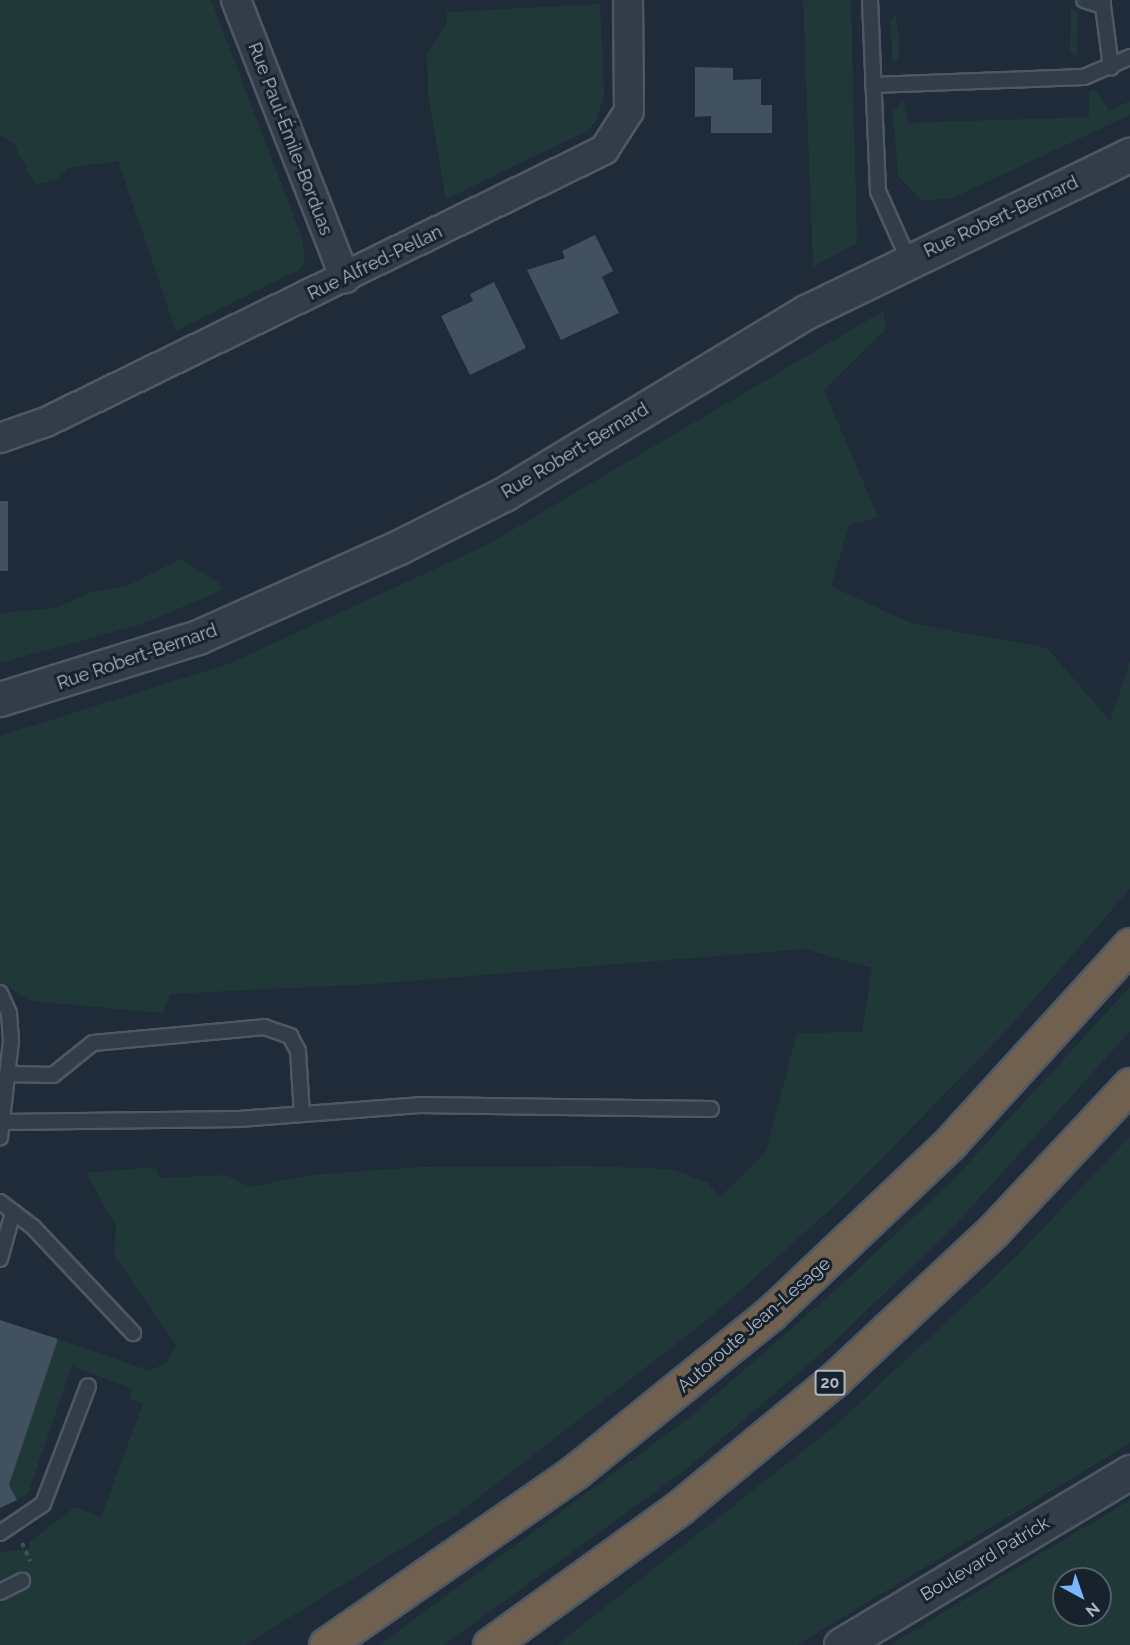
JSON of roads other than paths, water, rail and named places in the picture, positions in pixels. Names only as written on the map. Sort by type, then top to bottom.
[{"type":"highway","name":"Autoroute Jean-Lesage","points":[[326,1645],[576,1471],[771,1313],[951,1142],[1130,945]]},
{"type":"highway","name":"20","points":[[490,1645],[679,1508],[829,1384],[994,1230],[1130,1085]]},
{"type":"street","name":"Rue Paul-Émile-Borduas","points":[[236,0],[345,278]]},
{"type":"street","name":"Rue Alfred-Pellan","points":[[0,438],[38,426],[604,150],[629,111],[628,0]]},
{"type":"street","name":"Rue Robert-Bernard","points":[[0,699],[198,638],[389,552],[504,494],[806,312],[1130,155]]},
{"type":"street","name":"Boulevard Patrick","points":[[841,1645],[1130,1472]]},
{"type":"lane","points":[[870,0],[878,191],[909,261]]},
{"type":"lane","points":[[1084,0],[1103,3],[1111,67]]},
{"type":"lane","points":[[873,85],[1084,77],[1130,57]]},
{"type":"lane","points":[[0,993],[9,1013],[7,1074],[0,1137]]},
{"type":"lane","points":[[7,1074],[52,1075],[93,1043],[278,1029],[298,1051],[302,1114]]},
{"type":"lane","points":[[2,1122],[302,1114],[419,1106],[711,1109]]},
{"type":"lane","points":[[0,1202],[13,1212],[133,1333]]},
{"type":"lane","points":[[0,1259],[13,1212]]},
{"type":"lane","points":[[0,1533],[14,1526],[43,1504],[88,1386]]},
{"type":"lane","points":[[0,1592],[22,1581]]}]
